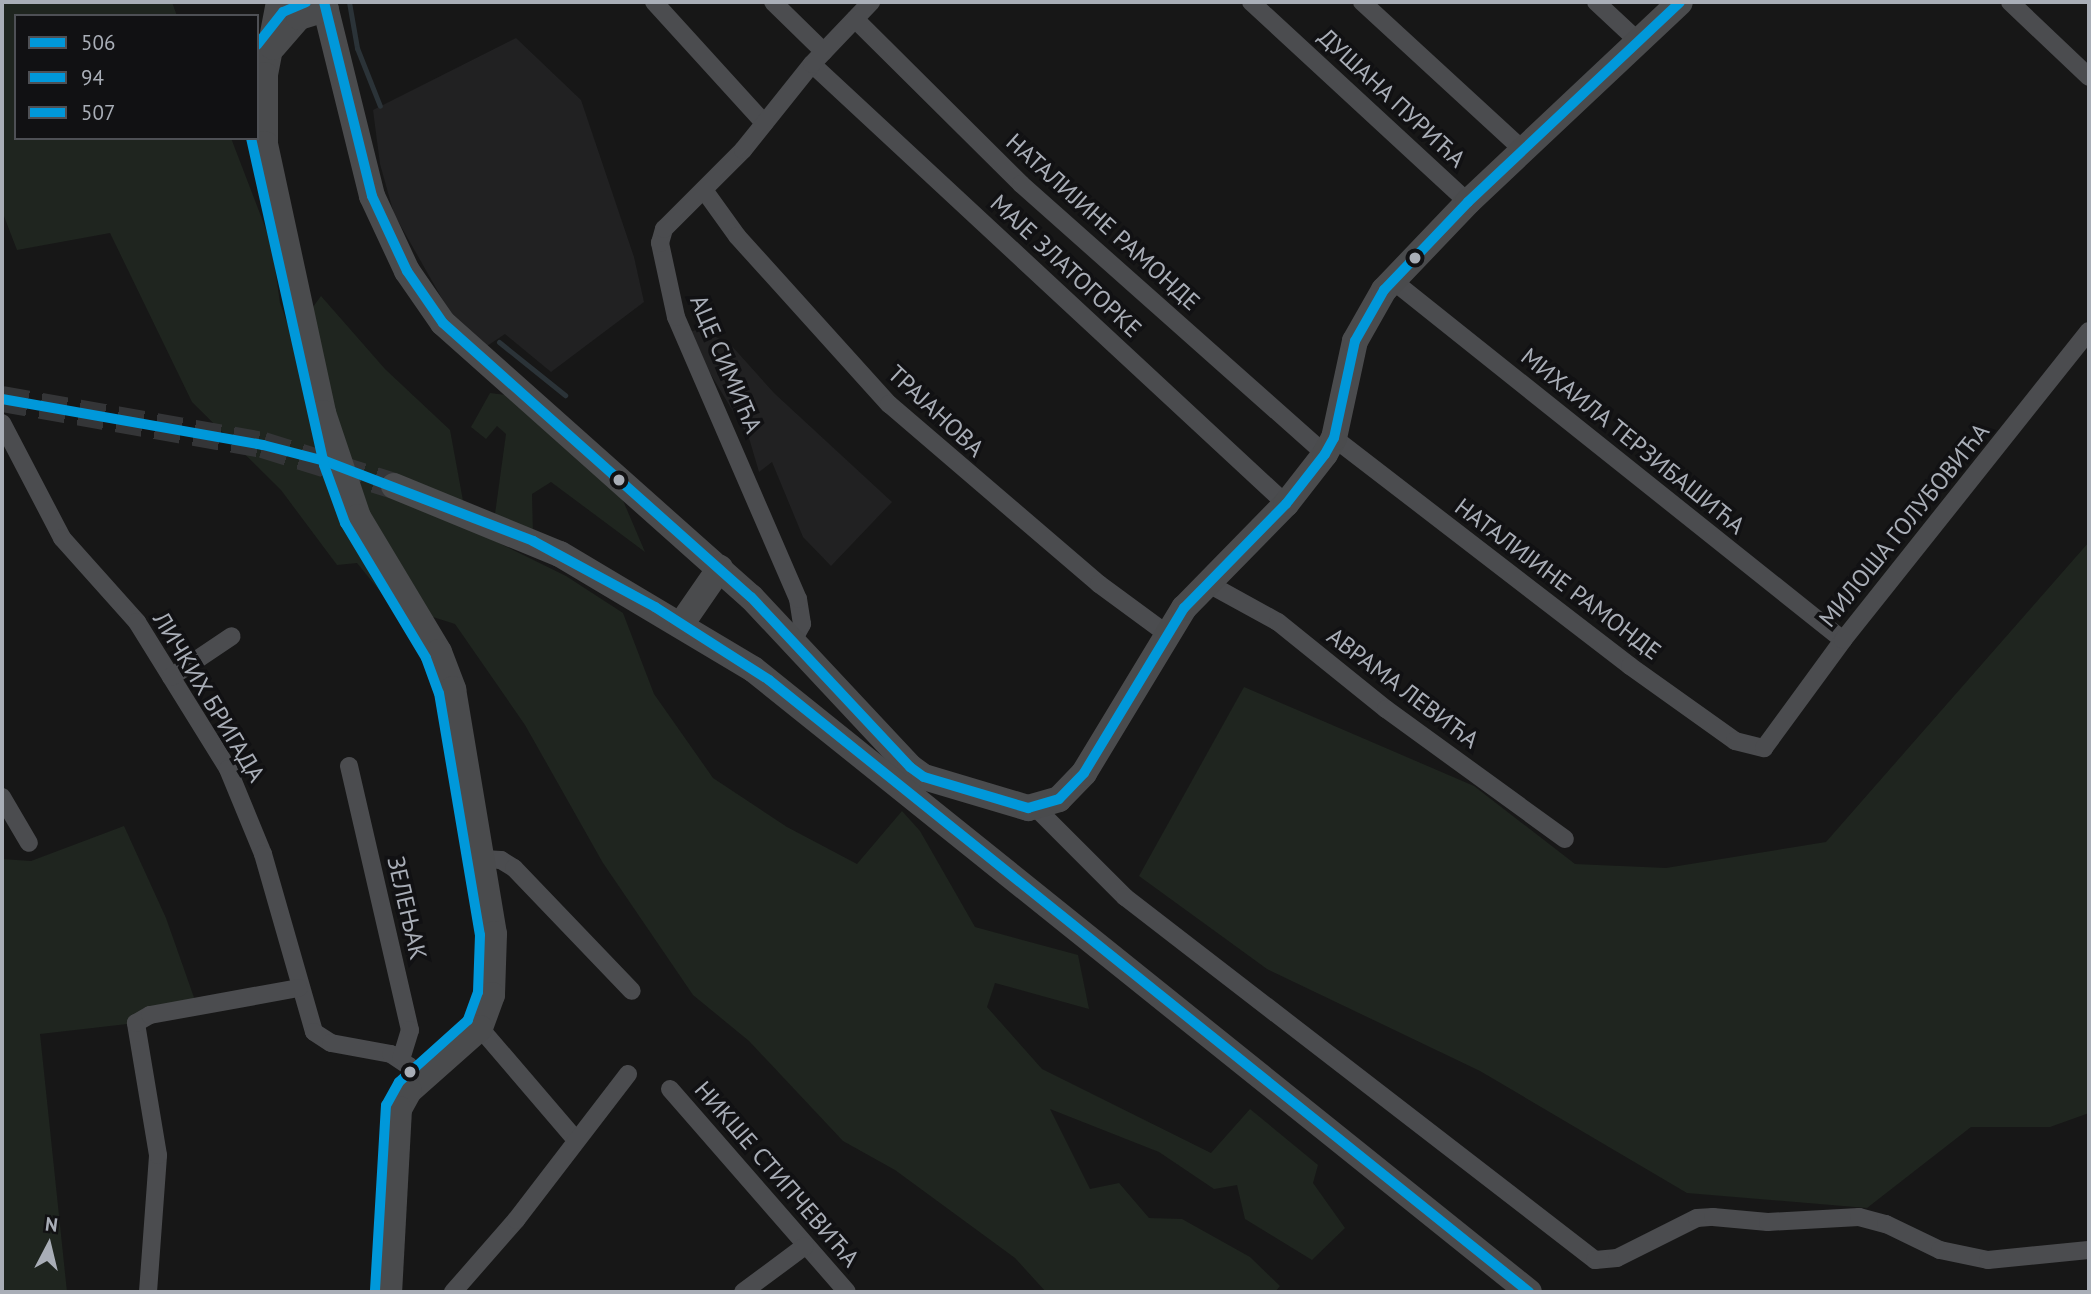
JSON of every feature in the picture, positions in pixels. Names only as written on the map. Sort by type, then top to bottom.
[{"type":"street","points":[[654,2],[764,123]]},
{"type":"street","name":"МАЈЕ ЗЛАТОГОРКЕ","points":[[773,2],[818,58],[1286,505]]},
{"type":"street","name":"АЦЕ СИМИЋА","points":[[791,644],[800,634],[802,617],[791,579],[688,347],[660,257],[664,229],[704,190],[818,58],[871,2]]},
{"type":"street","name":"ДУШАНА ПУРИЋА","points":[[1251,2],[1468,202]]},
{"type":"street","points":[[1362,2],[1522,149]]},
{"type":"street","points":[[1596,2],[1638,41]]},
{"type":"street","points":[[270,53],[292,22],[325,5],[372,196],[395,249],[426,302],[489,368],[643,496],[720,568],[918,774],[1012,805],[1036,808],[1059,799],[1084,773],[1133,697],[1167,634],[1207,583],[1286,505],[1330,446],[1355,341],[1392,280],[1522,149],[1680,2]]},
{"type":"street","points":[[2010,2],[2089,78]]},
{"type":"street","points":[[281,4],[263,99],[265,144],[323,413],[358,517],[439,652],[453,689],[483,859],[495,967],[492,995],[480,1028],[403,1099],[396,1128],[389,1292]]},
{"type":"street","name":"НАТАЛИЈИНЕ РАМОНДЕ","points":[[855,19],[1031,193],[1330,446],[1735,741],[1759,749]]},
{"type":"street","name":"ТРАЈАНОВА","points":[[704,190],[753,255],[889,404],[1099,584],[1167,634]]},
{"type":"street","name":"МИХАИЛА ТЕРЗИБАШИЋА","points":[[1392,280],[1843,640]]},
{"type":"street","name":"МИЛОША ГОЛУБОВИЋА","points":[[1759,749],[1769,746],[1843,640],[2089,331]]},
{"type":"street","name":"ЛИЧКИХ БРИГАДА","points":[[2,423],[8,453],[67,547],[137,622],[228,769],[253,825],[309,1021],[320,1038],[401,1059]]},
{"type":"street","points":[[394,486],[560,554],[682,623],[753,668],[919,798],[1529,1292]]},
{"type":"street","points":[[682,623],[720,568]]},
{"type":"street","name":"АВРАМА ЛЕВИЋА","points":[[1207,583],[1278,622],[1385,709],[1565,839]]},
{"type":"street","points":[[171,677],[232,636]]},
{"type":"street","name":"ЗЕЛЕЊАК","points":[[349,766],[411,1030],[401,1059]]},
{"type":"street","points":[[2,797],[29,843]]},
{"type":"street","points":[[1036,808],[1125,897],[1595,1261],[1617,1258],[1697,1218],[1713,1217],[1768,1222],[1859,1217],[1886,1224],[1940,1250],[1988,1260],[2088,1253]]},
{"type":"street","points":[[483,859],[501,860],[514,867],[632,991]]},
{"type":"street","points":[[148,1292],[158,1155],[136,1023],[150,1015],[299,988]]},
{"type":"street","points":[[480,1028],[576,1140]]},
{"type":"street","points":[[401,1059],[419,1082]]},
{"type":"street","points":[[453,1292],[628,1074]]},
{"type":"street","name":"НИКШЕ СТИПЧЕВИЋА","points":[[670,1089],[847,1292]]},
{"type":"street","points":[[743,1292],[806,1245]]},
{"type":"shaded area","points":[[2,2],[172,2],[176,14],[14,14],[14,140],[232,140],[272,245],[280,303],[292,336],[321,296],[385,369],[450,430],[468,528],[566,576],[623,613],[654,694],[713,778],[787,827],[857,864],[902,811],[920,831],[975,927],[1078,955],[1089,1009],[995,983],[987,1007],[1042,1069],[1211,1153],[1250,1109],[1318,1165],[1313,1183],[1345,1228],[1312,1260],[1245,1219],[1237,1185],[1214,1189],[1159,1152],[1050,1109],[1090,1189],[1119,1183],[1149,1218],[1182,1219],[1250,1257],[1280,1286],[1275,1292],[1046,1292],[1015,1258],[895,1170],[843,1141],[749,1041],[693,995],[603,863],[525,725],[455,624],[433,617],[410,628],[357,563],[337,565],[281,490],[192,402],[110,233],[17,250],[2,211]]},
{"type":"shaded area","points":[[516,38],[581,100],[634,257],[644,302],[551,372],[505,334],[481,350],[453,318],[394,214],[380,164],[373,110]]},
{"type":"shaded area","points":[[700,329],[730,344],[774,393],[892,502],[831,566],[803,537],[772,462],[759,472],[749,438],[686,333]]},
{"type":"shaded area","points":[[490,393],[506,395],[616,484],[645,552],[551,482],[532,494],[533,535],[495,514],[506,434],[497,426],[486,439],[471,427]]},
{"type":"shaded area","points":[[2089,542],[2089,1113],[2050,1127],[1971,1127],[1867,1208],[1687,1193],[1480,1071],[1267,969],[1139,876],[1244,687],[1474,786],[1575,864],[1666,868],[1826,842]]},
{"type":"shaded area","points":[[124,826],[166,918],[197,1006],[136,1023],[40,1034],[67,1292],[2,1292],[2,859],[31,861]]},
{"type":"waterway","points":[[349,2],[357,48],[380,106]]},
{"type":"waterway","points":[[499,342],[565,395]]},
{"type":"tunnel","points":[[2,399],[263,445],[394,486]]},
{"type":"transit line","name":"507","points":[[259,42],[283,12],[306,2]]},
{"type":"transit line","name":"506","points":[[324,2],[372,196],[407,271],[443,323],[751,597],[910,767],[924,777],[1028,808],[1059,799],[1084,773],[1184,608],[1286,504],[1325,454],[1334,438],[1355,341],[1384,290],[1468,202],[1680,2]]},
{"type":"transit line","name":"507","points":[[251,140],[324,465],[345,523],[426,658],[439,693],[480,935],[478,992],[468,1020],[399,1082],[386,1105],[375,1291]]},
{"type":"transit line","name":"94","points":[[2,399],[263,445],[325,461],[533,541],[655,607],[769,680],[1529,1292]]}]
